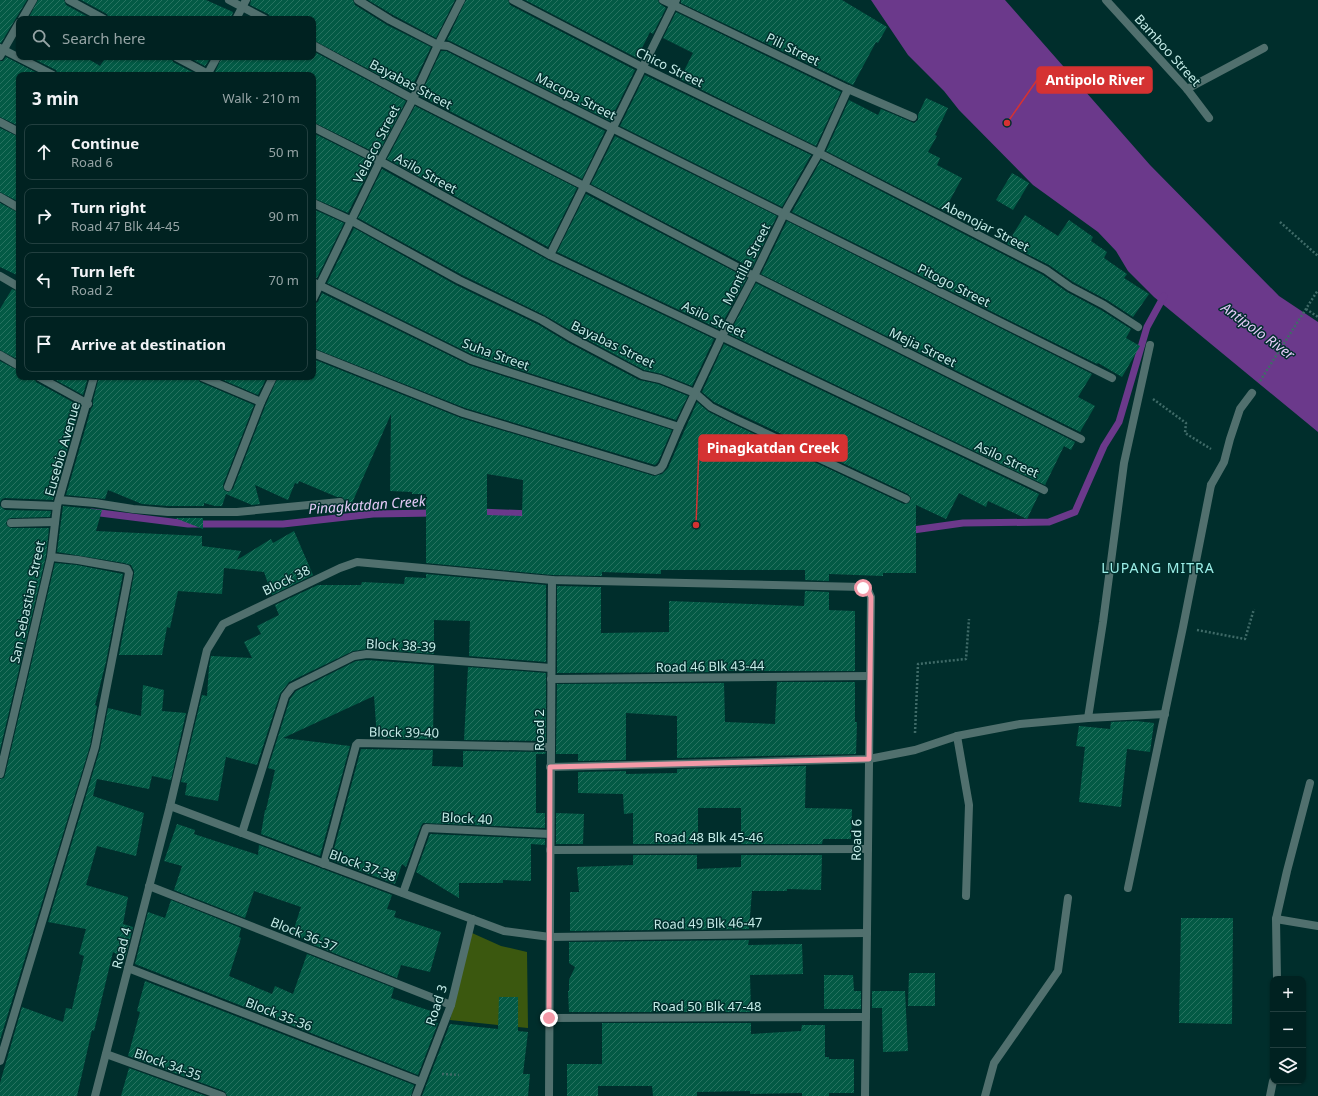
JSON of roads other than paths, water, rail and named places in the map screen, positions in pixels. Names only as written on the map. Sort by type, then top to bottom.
[{"type":"street","points":[[24,16],[33,0]]},
{"type":"street","points":[[69,0],[98,16]]},
{"type":"street","points":[[229,0],[244,3],[261,16]]},
{"type":"street","name":"Macopa Street","points":[[358,0],[390,20],[438,45],[448,46],[784,214]]},
{"type":"street","name":"Velasco Street","points":[[317,284],[352,221],[380,161],[461,0]]},
{"type":"street","name":"Chico Street","points":[[513,0],[642,67],[819,153]]},
{"type":"street","name":"Pili Street","points":[[663,0],[674,3],[848,89],[913,117]]},
{"type":"street","name":"Bamboo Street","points":[[1106,0],[1187,88],[1209,118]]},
{"type":"street","points":[[238,16],[244,3]]},
{"type":"street","points":[[550,255],[674,3]]},
{"type":"street","points":[[16,28],[1,51],[16,58]]},
{"type":"street","name":"Bayabas Street","points":[[316,47],[412,99],[584,186],[754,276]]},
{"type":"street","points":[[1187,88],[1264,48]]},
{"type":"street","points":[[20,60],[46,72]]},
{"type":"street","points":[[181,60],[203,72]]},
{"type":"street","points":[[210,72],[216,60]]},
{"type":"street","name":"Montilla Street","points":[[316,353],[463,413],[655,471],[660,469],[722,336],[754,276],[784,214],[819,153],[848,89]]},
{"type":"street","points":[[0,122],[16,130]]},
{"type":"street","name":"Asilo Street","points":[[316,129],[380,161],[550,255],[722,336],[866,407],[1044,490]]},
{"type":"street","name":"Abenojar Street","points":[[819,153],[1046,270],[1070,287],[1104,305],[1138,327]]},
{"type":"street","points":[[0,197],[16,206]]},
{"type":"street","name":"Bayabas Street","points":[[316,204],[352,221],[459,280],[542,320],[572,338],[625,366],[642,374],[660,379],[695,393],[711,407],[906,499]]},
{"type":"street","name":"Pitogo Street","points":[[784,214],[1112,378]]},
{"type":"street","points":[[0,276],[16,285]]},
{"type":"street","name":"Mejia Street","points":[[754,276],[1081,439]]},
{"type":"street","name":"Suha Street","points":[[317,284],[471,360],[679,427]]},
{"type":"street","points":[[1088,718],[1104,614],[1124,463],[1150,345]]},
{"type":"street","points":[[0,356],[16,364]]},
{"type":"street","points":[[44,380],[88,404]]},
{"type":"street","name":"Eusebio Avenue","points":[[55,525],[58,503],[88,404],[93,380]]},
{"type":"street","points":[[209,380],[261,402]]},
{"type":"street","points":[[228,488],[261,402],[272,380]]},
{"type":"street","points":[[1128,888],[1211,485],[1225,458],[1240,409],[1252,393]]},
{"type":"street","points":[[5,504],[95,503],[133,509],[168,512],[237,512],[340,502]]},
{"type":"street","points":[[11,523],[55,525]]},
{"type":"street","name":"San Sebastian Street","points":[[0,774],[51,557],[55,525]]},
{"type":"street","points":[[0,1061],[95,747],[129,573],[127,569],[123,568],[51,557]]},
{"type":"street","name":"Block 38","points":[[170,806],[207,650],[223,624],[340,568],[357,562],[552,580],[863,588]]},
{"type":"street","name":"Road 2","points":[[549,1096],[552,580]]},
{"type":"street","name":"Road 6","points":[[863,588],[868,590],[871,597],[865,1096]]},
{"type":"street","name":"Block 38-39","points":[[242,833],[285,696],[292,687],[354,656],[367,654],[551,668]]},
{"type":"street","name":"Road 46 Blk 43-44","points":[[551,679],[870,676]]},
{"type":"street","points":[[550,767],[869,759],[914,750],[957,736],[1020,724],[1088,718],[1165,714]]},
{"type":"street","points":[[957,736],[969,806],[966,896]]},
{"type":"street","name":"Block 39-40","points":[[324,864],[356,745],[358,743],[551,747]]},
{"type":"street","points":[[1277,976],[1276,919],[1310,783]]},
{"type":"street","name":"Block 37-38","points":[[170,806],[472,919],[504,930],[550,937]]},
{"type":"street","name":"Road 4","points":[[95,1096],[170,806]]},
{"type":"street","name":"Block 40","points":[[403,893],[426,828],[550,834]]},
{"type":"street","name":"Road 48 Blk 45-46","points":[[550,850],[868,849]]},
{"type":"street","name":"Block 36-37","points":[[149,886],[451,1005]]},
{"type":"street","points":[[985,1096],[994,1063],[1058,971],[1068,898]]},
{"type":"street","name":"Road 3","points":[[416,1096],[451,1005],[472,919]]},
{"type":"street","points":[[1276,919],[1318,926]]},
{"type":"street","name":"Road 49 Blk 46-47","points":[[550,937],[867,933]]},
{"type":"street","name":"Block 35-36","points":[[128,968],[421,1082]]},
{"type":"street","name":"Road 50 Blk 47-48","points":[[549,1018],[866,1017]]},
{"type":"street","name":"Block 34-35","points":[[106,1054],[222,1096]]},
{"type":"street","points":[[1270,1096],[1273,1084]]},
{"type":"water","points":[[871,0],[1005,0],[1150,165],[1279,296],[1318,322],[1318,432],[1154,297],[1128,271],[1116,251],[1098,232],[1033,185],[959,110],[944,91],[908,55]]},
{"type":"waterway","name":"Pinagkatdan Creek","points":[[906,531],[963,523],[1049,522],[1075,512],[1104,446],[1119,422],[1147,327],[1164,296]]},
{"type":"waterway","name":"Pinagkatdan Creek","points":[[92,512],[188,524],[283,524],[373,514],[435,513]]},
{"type":"waterway","name":"Pinagkatdan Creek","points":[[479,512],[531,514]]},
{"type":"place","name":"Antipolo River","points":[[1007,123]]},
{"type":"place","name":"Pinagkatdan Creek","points":[[696,525]]},
{"type":"district","name":"LUPANG MITRA","points":[[1158,568]]}]
